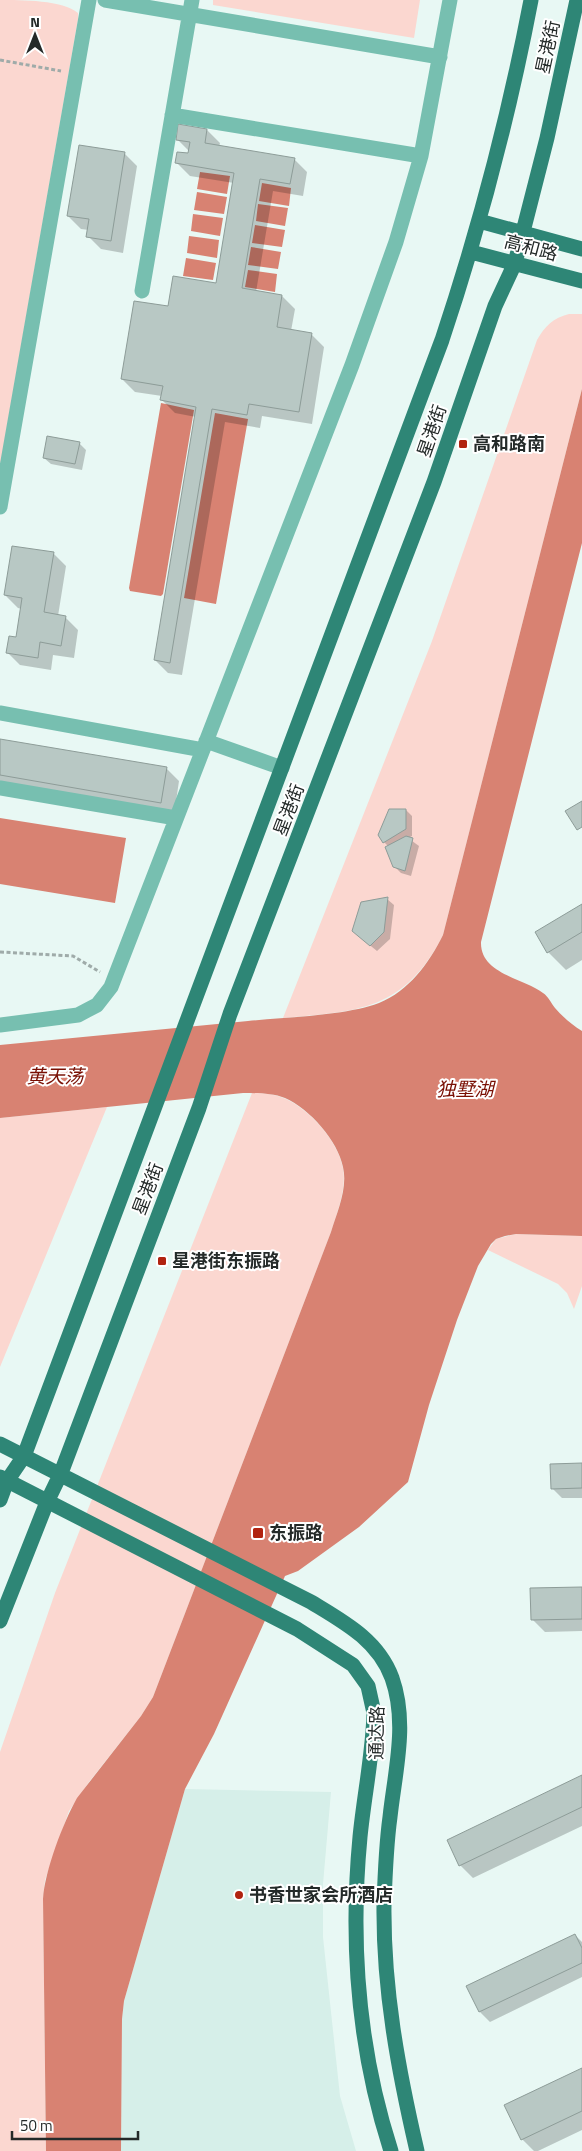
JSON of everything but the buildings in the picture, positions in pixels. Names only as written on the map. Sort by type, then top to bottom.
[{"type":"main road","name":"星港街","points":[[0,1500],[4,1479],[24,1456],[421,398],[471,252],[505,118],[531,0]]},
{"type":"main road","name":"星港街","points":[[0,1622],[47,1502],[61,1474],[198,1108],[230,1014],[434,482],[495,306],[515,263],[549,129],[577,0]]},
{"type":"main road","name":"高和路","points":[[479,221],[582,248]]},
{"type":"main road","name":"高和路","points":[[471,252],[582,281]]},
{"type":"main road","points":[[0,1444],[61,1474]]},
{"type":"main road","name":"通达路","points":[[61,1474],[204,1549],[311,1602],[360,1633],[370,1643],[388,1670],[399,1709],[399,1739],[385,1870],[384,1934],[394,2040],[401,2082],[417,2151]]},
{"type":"main road","points":[[4,1479],[47,1502]]},
{"type":"main road","name":"通达路","points":[[47,1502],[297,1628],[353,1665],[368,1686],[373,1702],[374,1720],[359,1854],[358,1998],[367,2059],[392,2151]]},
{"type":"street","points":[[0,507],[89,0]]},
{"type":"street","points":[[105,0],[191,7],[440,57]]},
{"type":"street","points":[[0,1024],[78,1015],[98,1006],[114,981],[358,349],[396,242],[421,156],[450,0]]},
{"type":"street","points":[[142,291],[191,7]]},
{"type":"street","points":[[172,116],[421,156]]},
{"type":"street","points":[[0,713],[205,746],[282,768]]},
{"type":"street","points":[[0,788],[176,818]]},
{"type":"path","points":[[0,60],[76,73]]},
{"type":"path","points":[[0,952],[73,956],[114,981]]},
{"type":"shaded area","points":[[0,0],[19,0],[63,5],[78,13],[78,19],[0,467]]},
{"type":"shaded area","points":[[213,0],[420,0],[414,38],[213,5]]},
{"type":"shaded area","points":[[569,314],[582,314],[582,389],[443,935],[428,960],[412,979],[395,993],[357,1009],[283,1018],[432,641],[537,340],[550,323]]},
{"type":"shaded area","points":[[252,1093],[269,1094],[286,1099],[304,1111],[322,1127],[335,1147],[343,1168],[344,1184],[341,1200],[331,1232],[153,1697],[141,1716],[89,1782],[69,1811],[45,1880],[43,1899],[46,2151],[0,2151],[0,1752],[55,1593]]},
{"type":"shaded area","points":[[107,1107],[0,1367],[0,1118]]},
{"type":"shaded area","points":[[516,1234],[582,1236],[582,1286],[574,1309],[567,1293],[558,1284],[488,1250],[496,1239]]},
{"type":"shaded area","points":[[185,1789],[331,1792],[323,1884],[323,1937],[340,2096],[356,2151],[121,2151],[122,2019],[124,2001]]},
{"type":"water","points":[[200,172],[230,176],[227,194],[197,189]]},
{"type":"water","points":[[262,183],[291,188],[289,206],[259,201]]},
{"type":"water","points":[[197,192],[227,197],[224,214],[194,210]]},
{"type":"water","points":[[258,204],[288,208],[285,226],[256,221]]},
{"type":"water","points":[[193,214],[223,218],[220,236],[191,231]]},
{"type":"water","points":[[255,225],[285,230],[282,247],[252,243]]},
{"type":"water","points":[[189,236],[219,240],[217,258],[187,253]]},
{"type":"water","points":[[251,247],[281,252],[278,269],[248,265]]},
{"type":"water","points":[[186,258],[216,263],[213,280],[183,276]]},
{"type":"water","points":[[248,270],[277,274],[275,292],[245,287]]},
{"type":"water","points":[[582,389],[582,543],[481,942],[487,961],[504,974],[543,993],[561,1015],[582,1031],[582,1236],[516,1234],[496,1239],[491,1244],[478,1266],[457,1320],[429,1405],[408,1482],[359,1527],[298,1571],[285,1576],[214,1734],[185,1789],[124,2001],[122,2019],[121,2151],[46,2151],[43,1899],[47,1874],[66,1820],[77,1798],[141,1716],[153,1697],[331,1232],[341,1200],[344,1175],[340,1157],[322,1127],[294,1103],[280,1096],[270,1094],[243,1093],[0,1118],[0,1045],[349,1011],[390,998],[409,984],[425,966],[443,935]]},
{"type":"water","points":[[161,403],[194,410],[163,594],[161,596],[130,591],[129,588]]},
{"type":"water","points":[[215,413],[248,419],[216,604],[184,598]]},
{"type":"water","points":[[0,818],[126,838],[115,903],[0,884]]},
{"type":"place","name":"高和路南","points":[[463,444]]},
{"type":"place","name":"星港街东振路","points":[[162,1261]]},
{"type":"place","name":"东振路","points":[[258,1533]]},
{"type":"place","name":"书香世家会所酒店","points":[[239,1895]]},
{"type":"water label","name":"黄天荡","points":[[55,1076]]},
{"type":"water label","name":"独墅湖","points":[[465,1089]]}]
